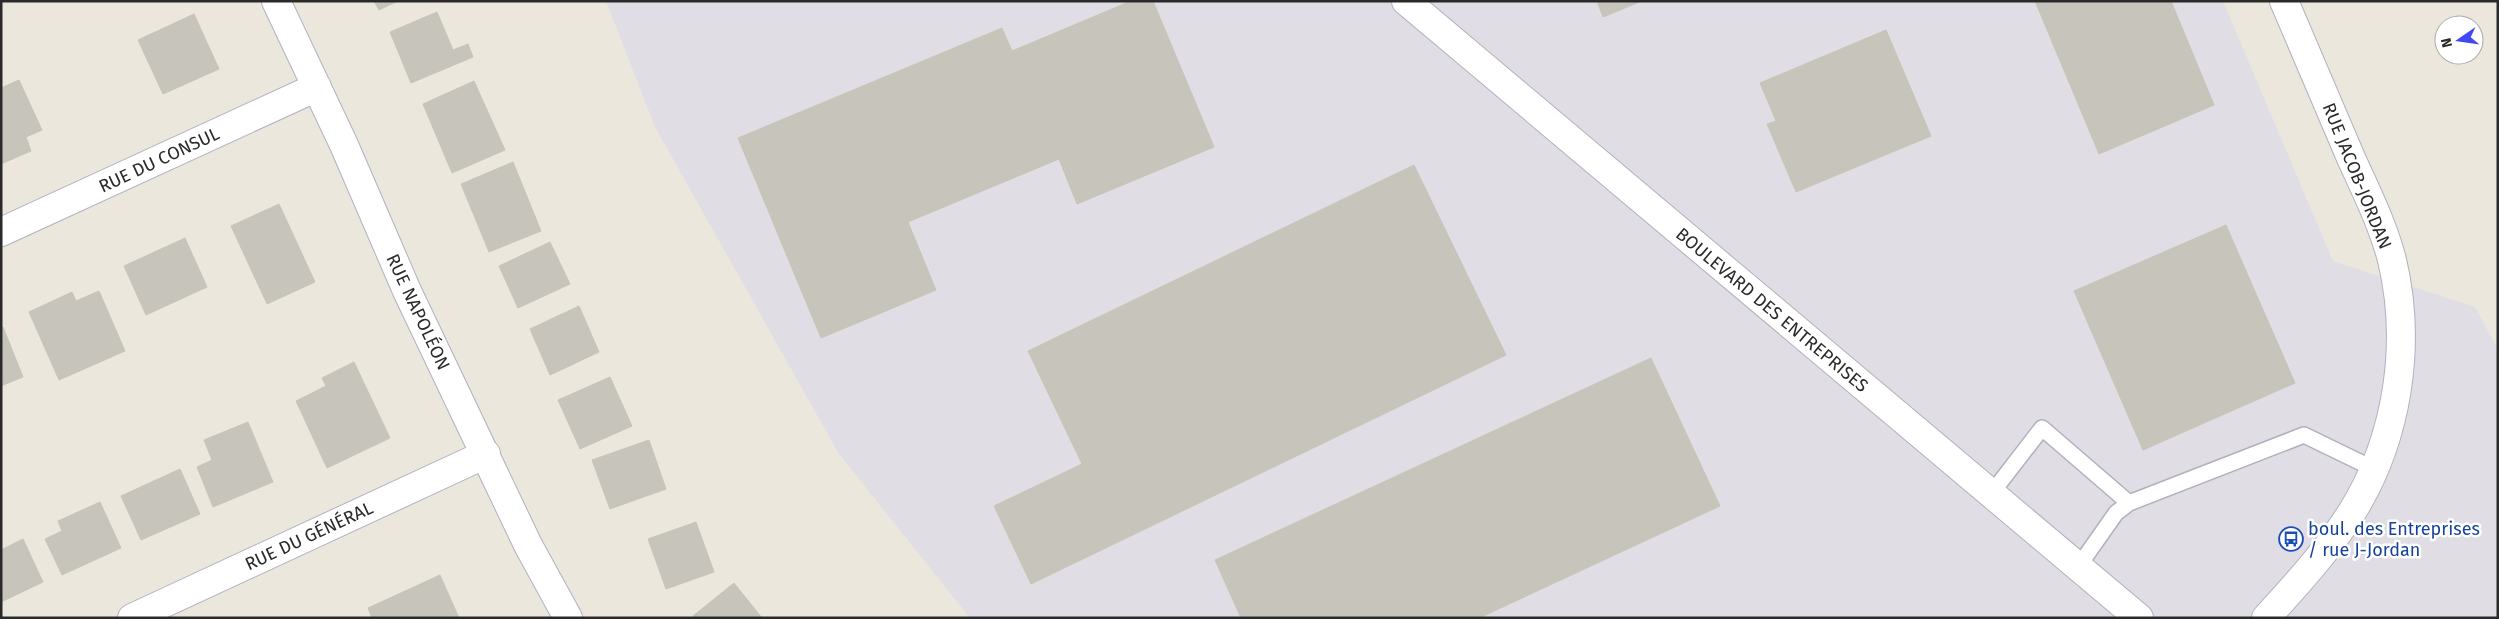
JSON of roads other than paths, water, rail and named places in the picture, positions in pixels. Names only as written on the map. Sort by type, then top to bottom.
[{"type":"street","name":"RUE NAPOLÉON","points":[[276,1],[317,87],[407,290],[528,546],[568,618]]},
{"type":"street","name":"BOULEVARD DES ENTREPRISES","points":[[1406,1],[2139,618]]},
{"type":"street","name":"RUE JACOB-JORDAN","points":[[2266,618],[2336,535],[2352,511],[2374,469],[2388,431],[2399,374],[2401,345],[2400,316],[2392,260],[2373,207],[2284,1]]},
{"type":"street","name":"RUE DU CONSUL","points":[[1,232],[317,87]]},
{"type":"street","name":"RUE DU GÉNÉRAL","points":[[132,618],[486,454]]},
{"type":"lane","points":[[1991,494],[2042,428],[2129,502]]},
{"type":"lane","points":[[2078,567],[2116,513],[2129,502],[2304,435],[2374,469]]},
{"type":"place","name":"boul. des Entreprises / rue J-Jordan","points":[[2291,539]]}]
